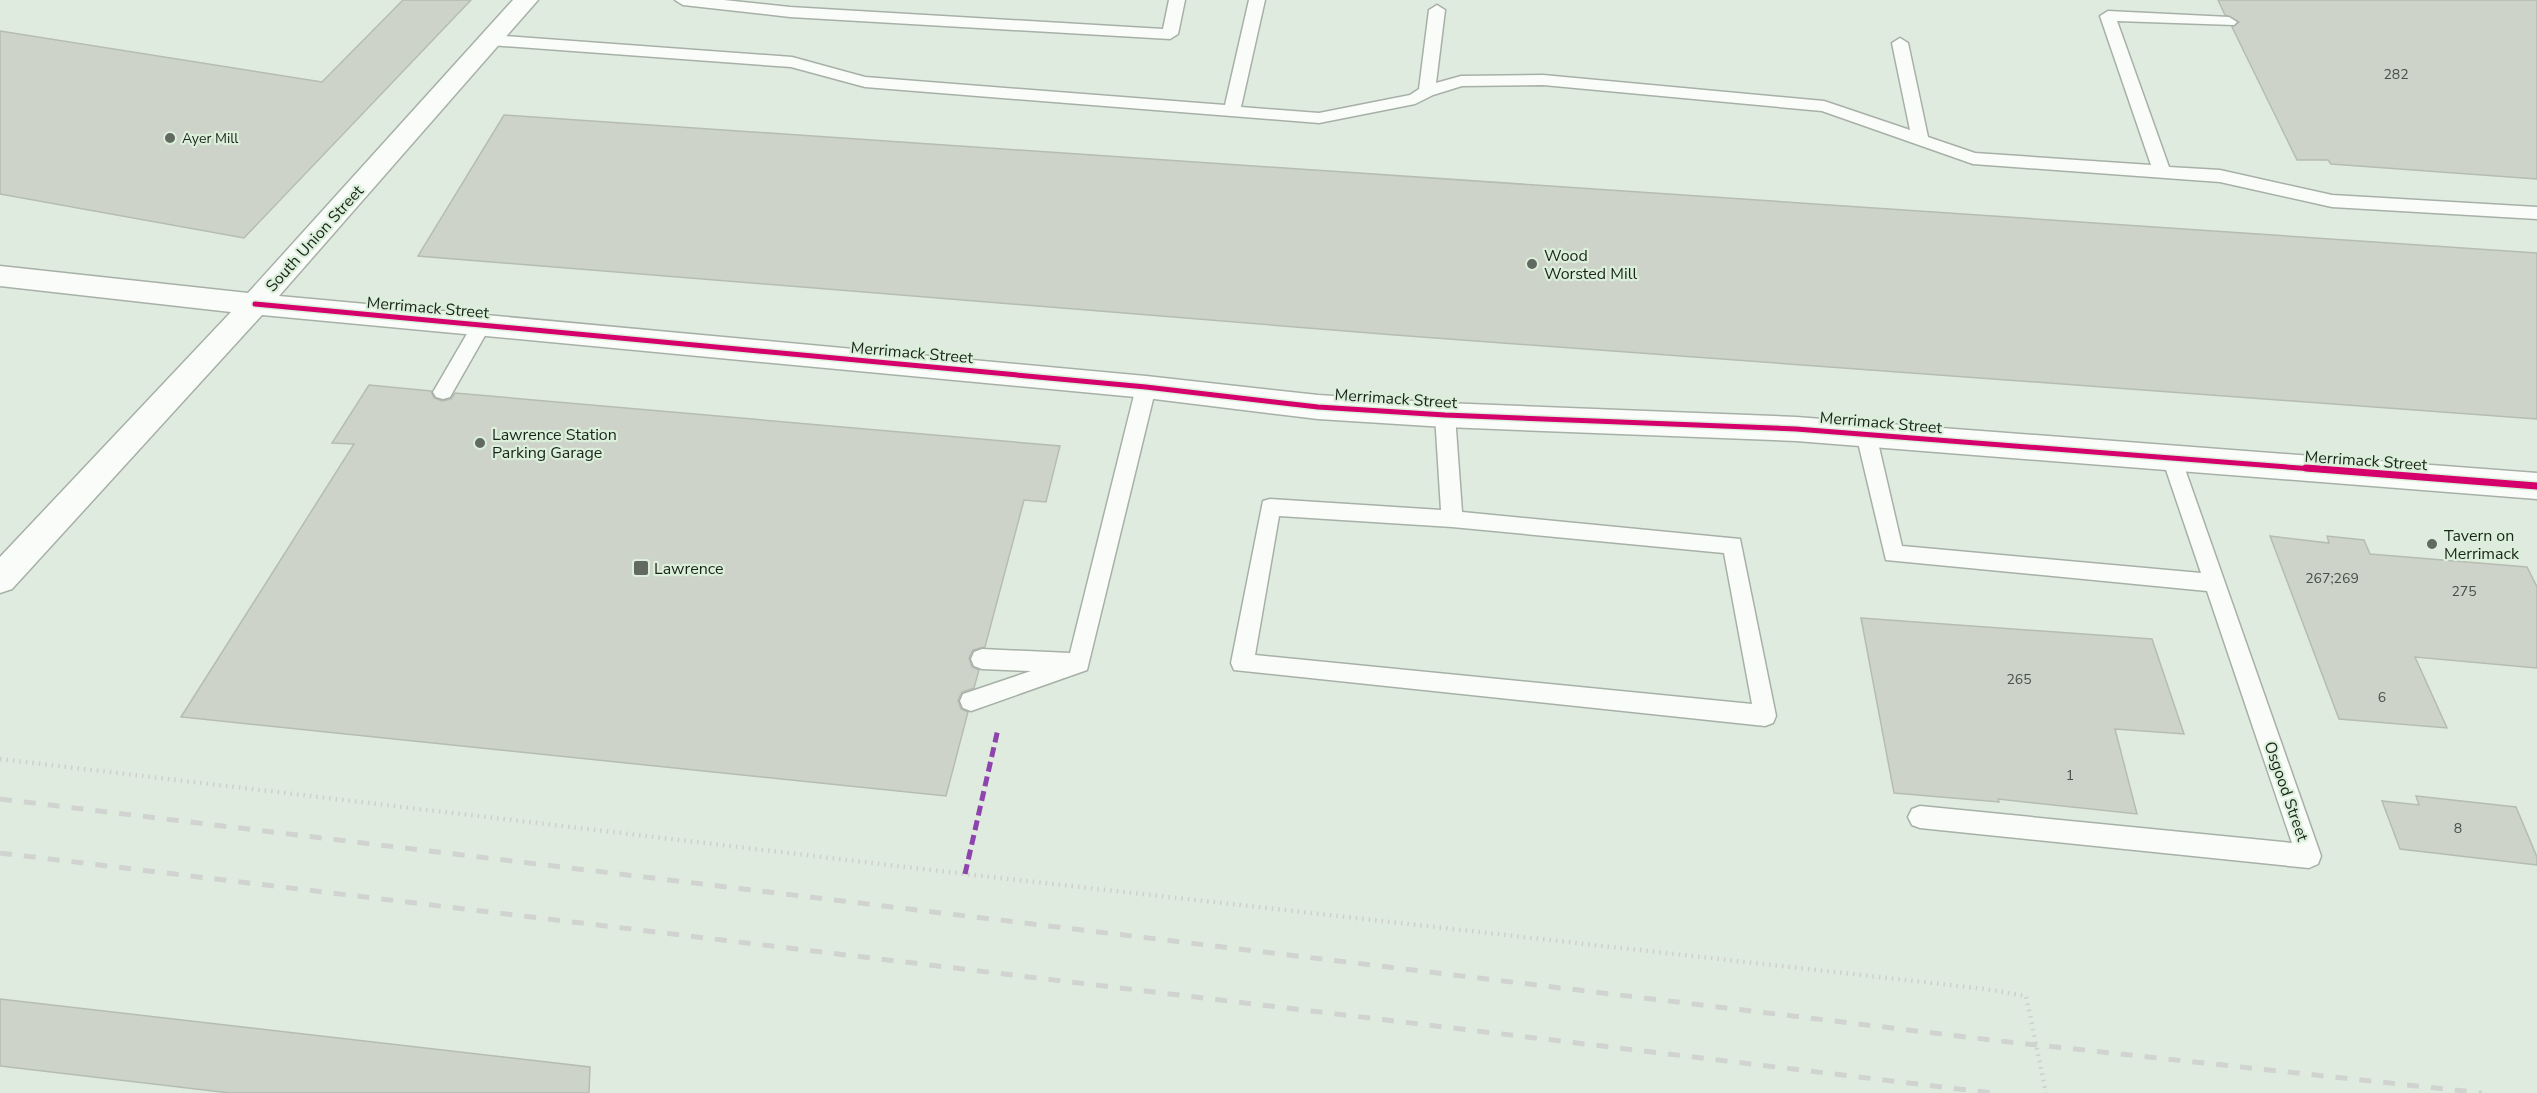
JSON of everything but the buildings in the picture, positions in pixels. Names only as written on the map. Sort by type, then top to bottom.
[{"type":"main road","name":"South Union Street","points":[[0,579],[255,304],[526,0]]},
{"type":"main road","name":"Merrimack Street","points":[[0,276],[255,304],[1146,387],[1317,407],[1445,415],[1796,429],[2537,486]]},
{"type":"lane","points":[[683,0],[1170,34],[1177,0]]},
{"type":"lane","points":[[1232,112],[1257,0]]},
{"type":"lane","points":[[1427,91],[1437,10]]},
{"type":"lane","points":[[2162,171],[2108,16],[2229,22]]},
{"type":"lane","points":[[490,40],[792,62],[865,82],[1318,118],[1415,99],[1427,91],[1461,81],[1543,80],[1824,106],[1973,159],[2220,176],[2332,201],[2537,213]]},
{"type":"lane","points":[[1900,43],[1921,141]]},
{"type":"lane","points":[[443,392],[483,326]]},
{"type":"lane","points":[[1079,663],[1146,387]]},
{"type":"lane","points":[[1445,415],[1452,519]]},
{"type":"lane","points":[[1866,434],[1893,554],[2217,583]]},
{"type":"lane","name":"Osgood Street","points":[[1920,817],[2309,856],[2217,583],[2172,458]]},
{"type":"lane","points":[[1270,507],[1452,519],[1733,546],[1765,716],[1242,663],[1270,507]]},
{"type":"lane","points":[[982,659],[1079,663]]},
{"type":"lane","points":[[971,701],[1079,663]]},
{"type":"path","points":[[0,759],[941,871],[1985,989],[2026,996],[2046,1093]]},
{"type":"railway","points":[[0,799],[1991,1040],[2482,1093]]},
{"type":"railway","points":[[0,853],[1992,1093]]},
{"type":"marked path","points":[[965,874],[998,729]]},
{"type":"cycle path","points":[[255,304],[1146,387],[1318,407],[1445,415],[1796,429],[2537,486]]},
{"type":"place","name":"Ayer Mill","points":[[170,138]]},
{"type":"place","name":"Wood Worsted Mill","points":[[1532,264]]},
{"type":"place","name":"Lawrence Station Parking Garage","points":[[480,443]]},
{"type":"place","name":"Tavern on Merrimack","points":[[2432,544]]},
{"type":"place","name":"Lawrence","points":[[641,568]]}]
